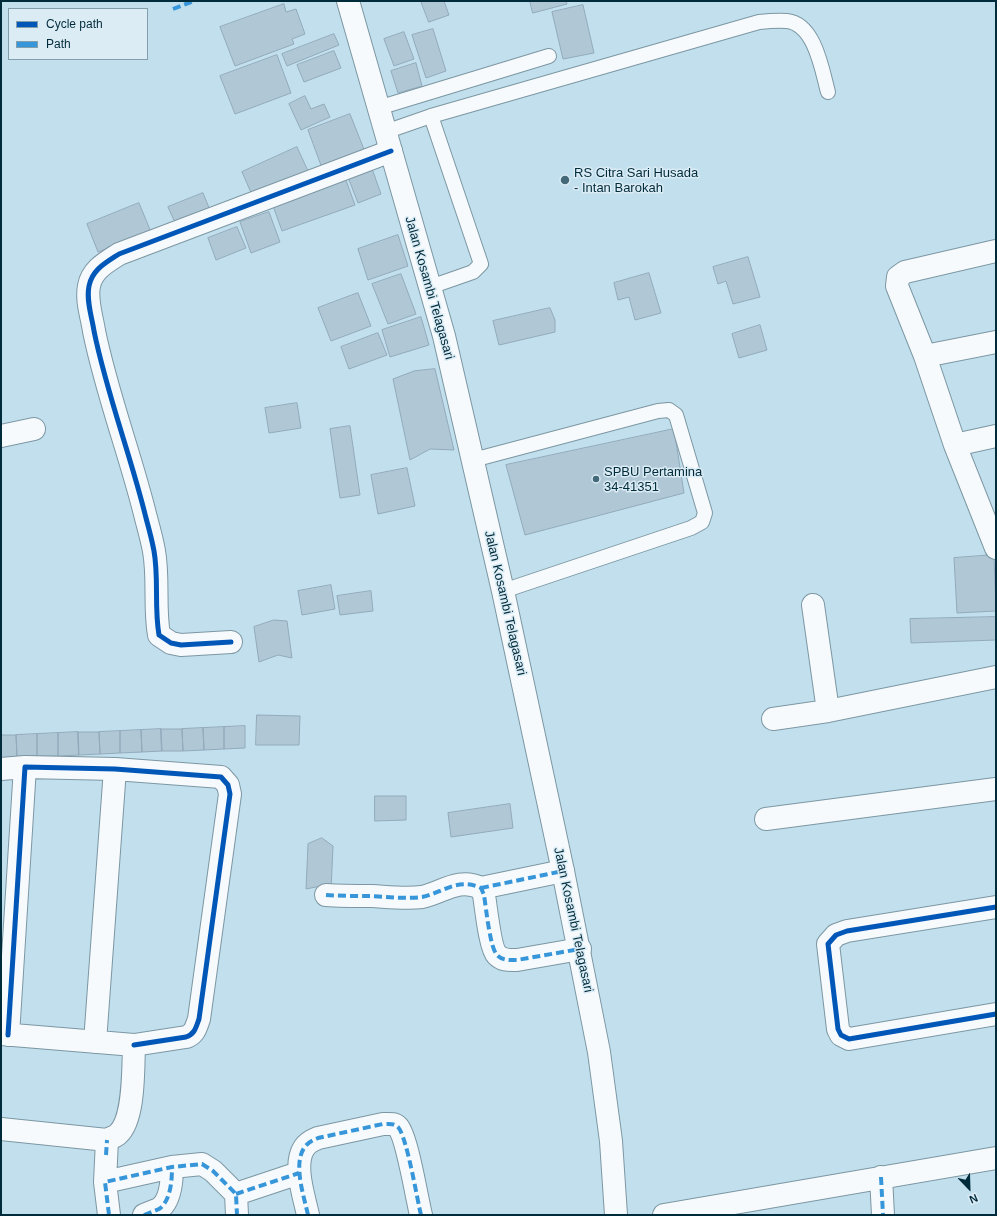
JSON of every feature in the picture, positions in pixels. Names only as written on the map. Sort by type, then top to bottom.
[{"type":"street","name":"Jalan Kosambi Telagasari","points":[[348,1],[430,287],[454,378],[503,591],[580,949],[599,1052],[611,1141],[616,1215]]},
{"type":"street","points":[[231,642],[181,645],[171,643],[160,635],[157,621],[157,585],[154,551],[138,485],[99,354],[88,301],[89,287],[93,274],[118,254],[388,141]]},
{"type":"street","points":[[996,251],[905,272],[898,277],[897,286],[925,356],[955,445],[996,545]]},
{"type":"street","points":[[925,356],[996,342]]},
{"type":"street","points":[[1,436],[34,429]]},
{"type":"street","points":[[955,445],[996,436]]},
{"type":"street","points":[[813,605],[828,711]]},
{"type":"street","points":[[773,719],[828,711],[996,677]]},
{"type":"street","points":[[1,769],[25,767],[115,769],[221,777],[228,785],[230,794],[199,1019],[193,1034],[186,1038],[134,1045],[5,1034],[25,767]]},
{"type":"street","points":[[95,1042],[115,769]]},
{"type":"street","points":[[766,819],[996,789]]},
{"type":"street","points":[[326,895],[405,898],[423,896],[447,887],[463,885],[477,886],[481,888],[563,870]]},
{"type":"street","points":[[481,888],[485,901],[494,950],[502,959],[517,960],[580,949]]},
{"type":"street","points":[[996,907],[847,931],[836,935],[828,944],[838,1029],[840,1035],[849,1039],[996,1014]]},
{"type":"street","points":[[1,1129],[107,1140],[118,1134],[122,1129],[130,1108],[133,1090],[134,1045]]},
{"type":"street","points":[[308,1215],[299,1174],[300,1156],[304,1148],[309,1142],[318,1138],[383,1124],[392,1124],[397,1126],[402,1135],[421,1215]]},
{"type":"street","points":[[107,1140],[105,1182],[109,1215]]},
{"type":"street","points":[[664,1215],[996,1158]]},
{"type":"street","points":[[105,1182],[172,1167],[202,1164],[213,1171],[237,1205],[299,1174]]},
{"type":"street","points":[[144,1215],[161,1208],[171,1186],[172,1167]]},
{"type":"street","points":[[881,1177],[883,1215]]},
{"type":"lane","points":[[388,141],[431,116],[759,22],[788,21],[803,28],[816,48],[828,92]]},
{"type":"lane","points":[[378,108],[549,56]]},
{"type":"lane","points":[[430,287],[473,272],[481,264],[431,116]]},
{"type":"lane","points":[[473,460],[658,411],[669,410],[676,415],[705,513],[702,522],[691,528],[503,591]]},
{"type":"building","points":[[421,1],[444,1],[449,15],[429,22]]},
{"type":"building","points":[[530,1],[566,1],[567,4],[533,13]]},
{"type":"building","points":[[284,4],[286,12],[296,9],[305,34],[292,39],[294,44],[235,66],[220,27]]},
{"type":"building","points":[[583,5],[594,53],[563,59],[552,12]]},
{"type":"building","points":[[433,29],[446,71],[426,78],[412,35]]},
{"type":"building","points":[[404,32],[414,59],[394,66],[384,39]]},
{"type":"building","points":[[334,34],[339,45],[287,66],[282,54]]},
{"type":"building","points":[[334,51],[341,68],[304,82],[297,65]]},
{"type":"building","points":[[277,55],[291,93],[235,114],[220,76]]},
{"type":"building","points":[[416,63],[422,86],[398,93],[391,71]]},
{"type":"building","points":[[305,96],[311,109],[324,104],[330,117],[301,130],[289,104]]},
{"type":"building","points":[[350,114],[365,152],[322,168],[308,130]]},
{"type":"building","points":[[297,147],[308,171],[253,197],[242,172]]},
{"type":"building","points":[[370,163],[381,194],[358,203],[346,172]]},
{"type":"building","points":[[344,175],[355,205],[282,231],[271,200]]},
{"type":"building","points":[[203,193],[212,215],[178,229],[168,207]]},
{"type":"building","points":[[139,203],[151,232],[98,252],[87,224]]},
{"type":"building","points":[[269,212],[280,242],[251,253],[240,222]]},
{"type":"building","points":[[237,227],[246,248],[216,260],[208,238]]},
{"type":"building","points":[[398,235],[408,266],[368,280],[358,249]]},
{"type":"building","points":[[748,257],[760,297],[733,304],[726,281],[718,284],[713,267]]},
{"type":"building","points":[[649,273],[661,313],[635,320],[629,297],[618,300],[614,283]]},
{"type":"building","points":[[401,274],[416,314],[388,324],[372,284]]},
{"type":"building","points":[[358,293],[371,326],[331,341],[318,308]]},
{"type":"building","points":[[550,308],[555,320],[555,332],[499,345],[493,321]]},
{"type":"building","points":[[421,317],[429,345],[390,357],[382,330]]},
{"type":"building","points":[[760,325],[767,350],[739,358],[732,334]]},
{"type":"building","points":[[378,333],[387,355],[349,369],[341,347]]},
{"type":"building","points":[[435,369],[454,450],[430,449],[410,460],[393,379],[414,371]]},
{"type":"building","points":[[297,403],[301,428],[269,433],[265,408]]},
{"type":"building","points":[[350,426],[360,495],[340,498],[330,429]]},
{"type":"building","name":"SPBU Pertamina 34-41351","points":[[674,429],[684,493],[525,535],[506,465]]},
{"type":"building","points":[[407,468],[415,506],[378,514],[371,475]]},
{"type":"building","points":[[994,555],[996,611],[957,613],[954,558]]},
{"type":"building","points":[[331,585],[335,609],[302,615],[298,591]]},
{"type":"building","points":[[371,591],[373,611],[340,615],[337,596]]},
{"type":"building","points":[[996,617],[996,640],[911,643],[910,619]]},
{"type":"building","points":[[274,620],[287,621],[292,658],[278,655],[259,662],[254,627]]},
{"type":"building","points":[[257,715],[300,716],[299,745],[256,745]]},
{"type":"building","points":[[245,726],[245,748],[224,749],[224,727]]},
{"type":"building","points":[[224,727],[224,749],[204,750],[203,728]]},
{"type":"building","points":[[203,728],[204,750],[183,751],[182,729]]},
{"type":"building","points":[[161,729],[162,751],[142,752],[141,730]]},
{"type":"building","points":[[161,729],[182,729],[183,751],[162,751]]},
{"type":"building","points":[[141,730],[142,752],[120,753],[120,731]]},
{"type":"building","points":[[120,731],[120,753],[100,754],[99,732]]},
{"type":"building","points":[[78,732],[79,755],[58,756],[58,733]]},
{"type":"building","points":[[78,732],[99,732],[100,754],[79,755]]},
{"type":"building","points":[[58,733],[58,756],[37,756],[37,734]]},
{"type":"building","points":[[37,734],[37,756],[17,757],[16,735]]},
{"type":"building","points":[[1,735],[16,735],[17,757],[1,758]]},
{"type":"building","points":[[375,796],[406,796],[406,820],[375,821]]},
{"type":"building","points":[[510,804],[513,828],[451,837],[448,813]]},
{"type":"building","points":[[322,838],[333,846],[331,891],[321,886],[306,889],[308,844]]},
{"type":"marked path","points":[[173,9],[194,1]]},
{"type":"marked path","points":[[481,888],[563,871]]},
{"type":"marked path","points":[[326,895],[416,898],[457,885],[473,885],[481,888],[484,895],[492,944],[499,957],[507,960],[517,960],[580,949]]},
{"type":"marked path","points":[[308,1215],[299,1172],[299,1163],[305,1146],[318,1138],[383,1124],[395,1125],[401,1133],[405,1143],[421,1215]]},
{"type":"marked path","points":[[106,1155],[107,1140]]},
{"type":"marked path","points":[[109,1215],[105,1182],[172,1167],[202,1164],[213,1171],[236,1194],[237,1215]]},
{"type":"marked path","points":[[144,1215],[159,1209],[166,1201],[170,1190],[172,1167]]},
{"type":"marked path","points":[[236,1194],[299,1173]]},
{"type":"marked path","points":[[881,1177],[883,1215]]},
{"type":"cycle path","points":[[231,642],[181,645],[171,643],[159,635],[156,572],[153,547],[140,495],[99,355],[89,303],[89,286],[96,271],[119,254],[391,151]]},
{"type":"cycle path","points":[[8,1035],[25,767],[115,769],[221,777],[228,785],[230,794],[199,1019],[196,1027],[189,1036],[134,1045]]},
{"type":"cycle path","points":[[996,907],[847,931],[836,935],[828,944],[838,1029],[841,1035],[849,1039],[996,1014]]},
{"type":"place","name":"RS Citra Sari Husada - Intan Barokah","points":[[565,180]]},
{"type":"place","name":"SPBU Pertamina 34-41351","points":[[596,479]]}]
